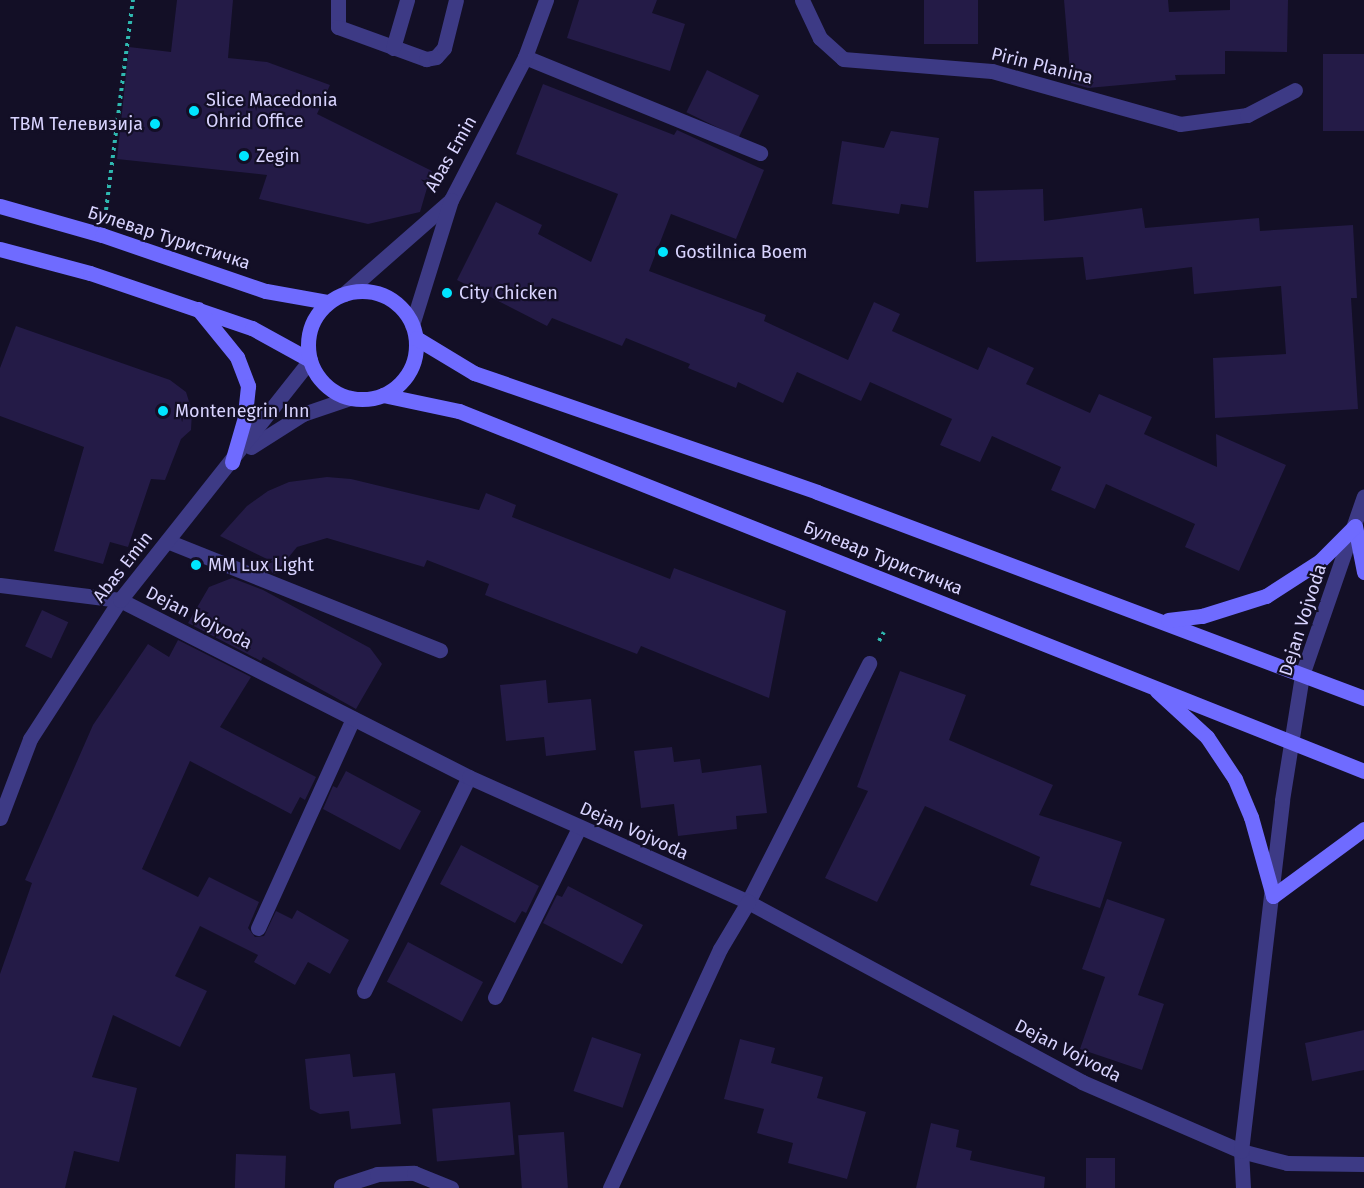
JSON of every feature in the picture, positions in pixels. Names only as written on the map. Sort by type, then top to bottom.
[{"type":"main road","name":"Булевар Туристичка","points":[[0,206],[102,235],[266,291],[327,302]]},
{"type":"main road","points":[[0,249],[90,273],[252,328],[310,360]]},
{"type":"main road","points":[[362,291],[381,294],[397,303],[414,332],[412,366],[395,389],[383,395],[351,398],[324,384],[310,360],[310,329],[327,302],[344,294],[362,291]]},
{"type":"main road","points":[[198,309],[237,357],[248,387],[245,417],[232,462]]},
{"type":"main road","name":"Булевар Туристичка","points":[[414,332],[474,373],[816,492],[1164,620],[1364,698]]},
{"type":"main road","name":"Булевар Туристичка","points":[[383,395],[459,411],[1148,683],[1364,771]]},
{"type":"main road","points":[[1164,620],[1202,616],[1266,596],[1320,561],[1355,526]]},
{"type":"main road","points":[[1355,526],[1364,572]]},
{"type":"main road","points":[[1148,683],[1207,737],[1235,779],[1251,817],[1273,896],[1364,829]]},
{"type":"street","points":[[338,0],[338,27],[426,59],[436,57],[444,48],[456,0]]},
{"type":"street","points":[[393,48],[407,0]]},
{"type":"street","name":"Abas Emin","points":[[344,294],[451,200],[525,57],[546,0]]},
{"type":"street","name":"Pirin Planina","points":[[802,0],[820,38],[843,59],[992,71],[1180,124],[1247,115],[1294,90]]},
{"type":"street","points":[[525,57],[760,153]]},
{"type":"street","points":[[414,332],[451,200]]},
{"type":"street","name":"Abas Emin","points":[[0,818],[30,739],[120,600],[232,462],[310,360]]},
{"type":"street","points":[[232,462],[270,432],[303,414],[351,398]]},
{"type":"street","name":"Dejan Vojvoda","points":[[1243,1188],[1241,1151],[1291,741],[1302,675],[1364,496]]},
{"type":"street","points":[[167,541],[440,650]]},
{"type":"street","name":"Dejan Vojvoda","points":[[0,585],[120,600],[469,777],[748,902],[1082,1082],[1241,1151],[1287,1163],[1364,1164]]},
{"type":"street","points":[[610,1188],[720,949],[748,902],[868,663]]},
{"type":"street","points":[[258,928],[354,718]]},
{"type":"street","points":[[364,991],[469,777]]},
{"type":"street","points":[[495,997],[579,828]]},
{"type":"street","points":[[340,1186],[377,1174],[414,1173],[451,1188]]},
{"type":"path","points":[[102,235],[133,0]]},
{"type":"building","points":[[177,0],[233,0],[228,58],[267,62],[330,85],[317,114],[432,171],[420,212],[368,224],[259,199],[267,175],[117,159],[129,47],[171,52]]},
{"type":"building","points":[[579,0],[657,0],[652,13],[685,24],[670,71],[567,38]]},
{"type":"building","points":[[924,0],[978,0],[978,44],[924,44]]},
{"type":"building","points":[[1064,0],[1168,0],[1169,12],[1230,10],[1230,0],[1288,0],[1287,52],[1225,51],[1225,74],[1175,75],[1176,80],[1088,88],[1071,83]]},
{"type":"building","points":[[1323,54],[1364,54],[1364,131],[1323,131]]},
{"type":"building","points":[[707,70],[759,95],[739,138],[686,112]]},
{"type":"building","points":[[543,84],[674,135],[677,130],[764,170],[736,239],[671,214],[649,271],[766,315],[764,321],[848,360],[874,302],[900,314],[892,331],[978,370],[988,347],[1034,368],[1026,384],[1090,413],[1099,394],[1152,417],[1144,434],[1217,467],[1216,434],[1286,465],[1239,571],[1185,547],[1195,524],[1106,484],[1095,509],[1051,490],[1061,467],[992,436],[980,462],[940,445],[952,419],[870,382],[861,401],[797,372],[783,403],[738,382],[736,388],[688,368],[690,364],[626,338],[622,346],[552,318],[547,326],[457,280],[496,202],[542,225],[538,234],[591,262],[618,194],[516,154]]},
{"type":"building","points":[[891,131],[939,138],[928,208],[901,204],[899,214],[832,204],[842,141],[884,148]]},
{"type":"building","points":[[1043,189],[1044,221],[1142,208],[1145,228],[1259,218],[1260,231],[1353,225],[1357,298],[1351,298],[1358,409],[1215,418],[1213,358],[1286,354],[1281,286],[1194,294],[1192,267],[1086,280],[1083,257],[976,262],[974,191]]},
{"type":"building","points":[[16,326],[170,380],[186,392],[192,411],[191,430],[181,439],[165,480],[151,479],[128,547],[110,542],[103,564],[54,551],[84,447],[0,416],[0,368]]},
{"type":"building","points":[[327,477],[351,479],[479,510],[486,493],[516,505],[512,517],[670,579],[674,568],[786,611],[769,698],[641,646],[637,654],[485,595],[489,584],[427,560],[424,567],[327,538],[297,547],[275,574],[259,567],[273,562],[220,536],[247,506],[268,491],[289,482]]},
{"type":"building","points":[[232,578],[263,590],[370,648],[382,664],[356,709],[263,657],[261,661],[188,623],[209,587]]},
{"type":"building","points":[[42,610],[68,622],[51,659],[25,646]]},
{"type":"building","points":[[178,640],[251,677],[220,727],[316,777],[305,800],[300,797],[291,814],[190,761],[142,869],[198,897],[209,877],[259,902],[248,928],[255,937],[264,936],[276,911],[292,919],[297,910],[349,940],[330,974],[308,962],[295,985],[254,962],[258,955],[200,926],[175,976],[207,991],[180,1047],[113,1015],[92,1077],[137,1088],[119,1162],[74,1151],[65,1188],[0,1188],[0,974],[32,883],[25,880],[93,725],[148,644],[169,657]]},
{"type":"building","points":[[900,671],[966,695],[949,740],[1053,785],[1039,815],[1122,842],[1100,908],[1030,885],[1040,857],[925,806],[877,902],[825,878],[868,791],[857,787]]},
{"type":"building","points":[[546,680],[548,703],[591,699],[596,750],[546,756],[544,737],[506,741],[500,685]]},
{"type":"building","points":[[672,747],[674,762],[700,759],[702,773],[761,765],[767,813],[736,816],[737,829],[678,836],[674,804],[641,808],[634,751]]},
{"type":"building","points":[[346,771],[421,811],[400,850],[323,809],[333,786],[337,788]]},
{"type":"building","points":[[461,845],[539,886],[526,913],[522,911],[515,923],[440,884]]},
{"type":"building","points":[[568,886],[643,925],[622,964],[543,923],[557,895],[562,897]]},
{"type":"building","points":[[1107,899],[1165,919],[1138,995],[1164,1004],[1142,1070],[1080,1049],[1105,977],[1082,969]]},
{"type":"building","points":[[408,942],[483,982],[462,1022],[387,982]]},
{"type":"building","points":[[1364,1030],[1364,1070],[1312,1081],[1305,1043]]},
{"type":"building","points":[[592,1037],[641,1054],[623,1108],[573,1091]]},
{"type":"building","points":[[740,1039],[775,1048],[771,1063],[823,1077],[817,1098],[866,1112],[847,1179],[788,1163],[793,1143],[757,1133],[764,1109],[724,1099]]},
{"type":"building","points":[[350,1054],[353,1077],[395,1073],[401,1124],[351,1129],[349,1111],[320,1114],[310,1109],[305,1059]]},
{"type":"building","points":[[510,1102],[515,1155],[437,1162],[432,1109]]},
{"type":"building","points":[[931,1123],[959,1130],[956,1147],[972,1151],[970,1160],[1045,1177],[1044,1188],[916,1188]]},
{"type":"building","points":[[564,1132],[568,1188],[522,1188],[518,1135]]},
{"type":"building","points":[[236,1154],[286,1156],[285,1188],[235,1188]]},
{"type":"building","points":[[1086,1158],[1115,1158],[1115,1188],[1086,1188]]},
{"type":"place","name":"Slice Macedonia Ohrid Office","points":[[194,111]]},
{"type":"place","name":"ТВМ Телевизија","points":[[155,124]]},
{"type":"place","name":"Zegin","points":[[244,156]]},
{"type":"place","name":"Gostilnica Boem","points":[[663,252]]},
{"type":"place","name":"City Chicken","points":[[447,293]]},
{"type":"place","name":"Montenegrin Inn","points":[[163,411]]},
{"type":"place","name":"MM Lux Light","points":[[196,565]]}]
